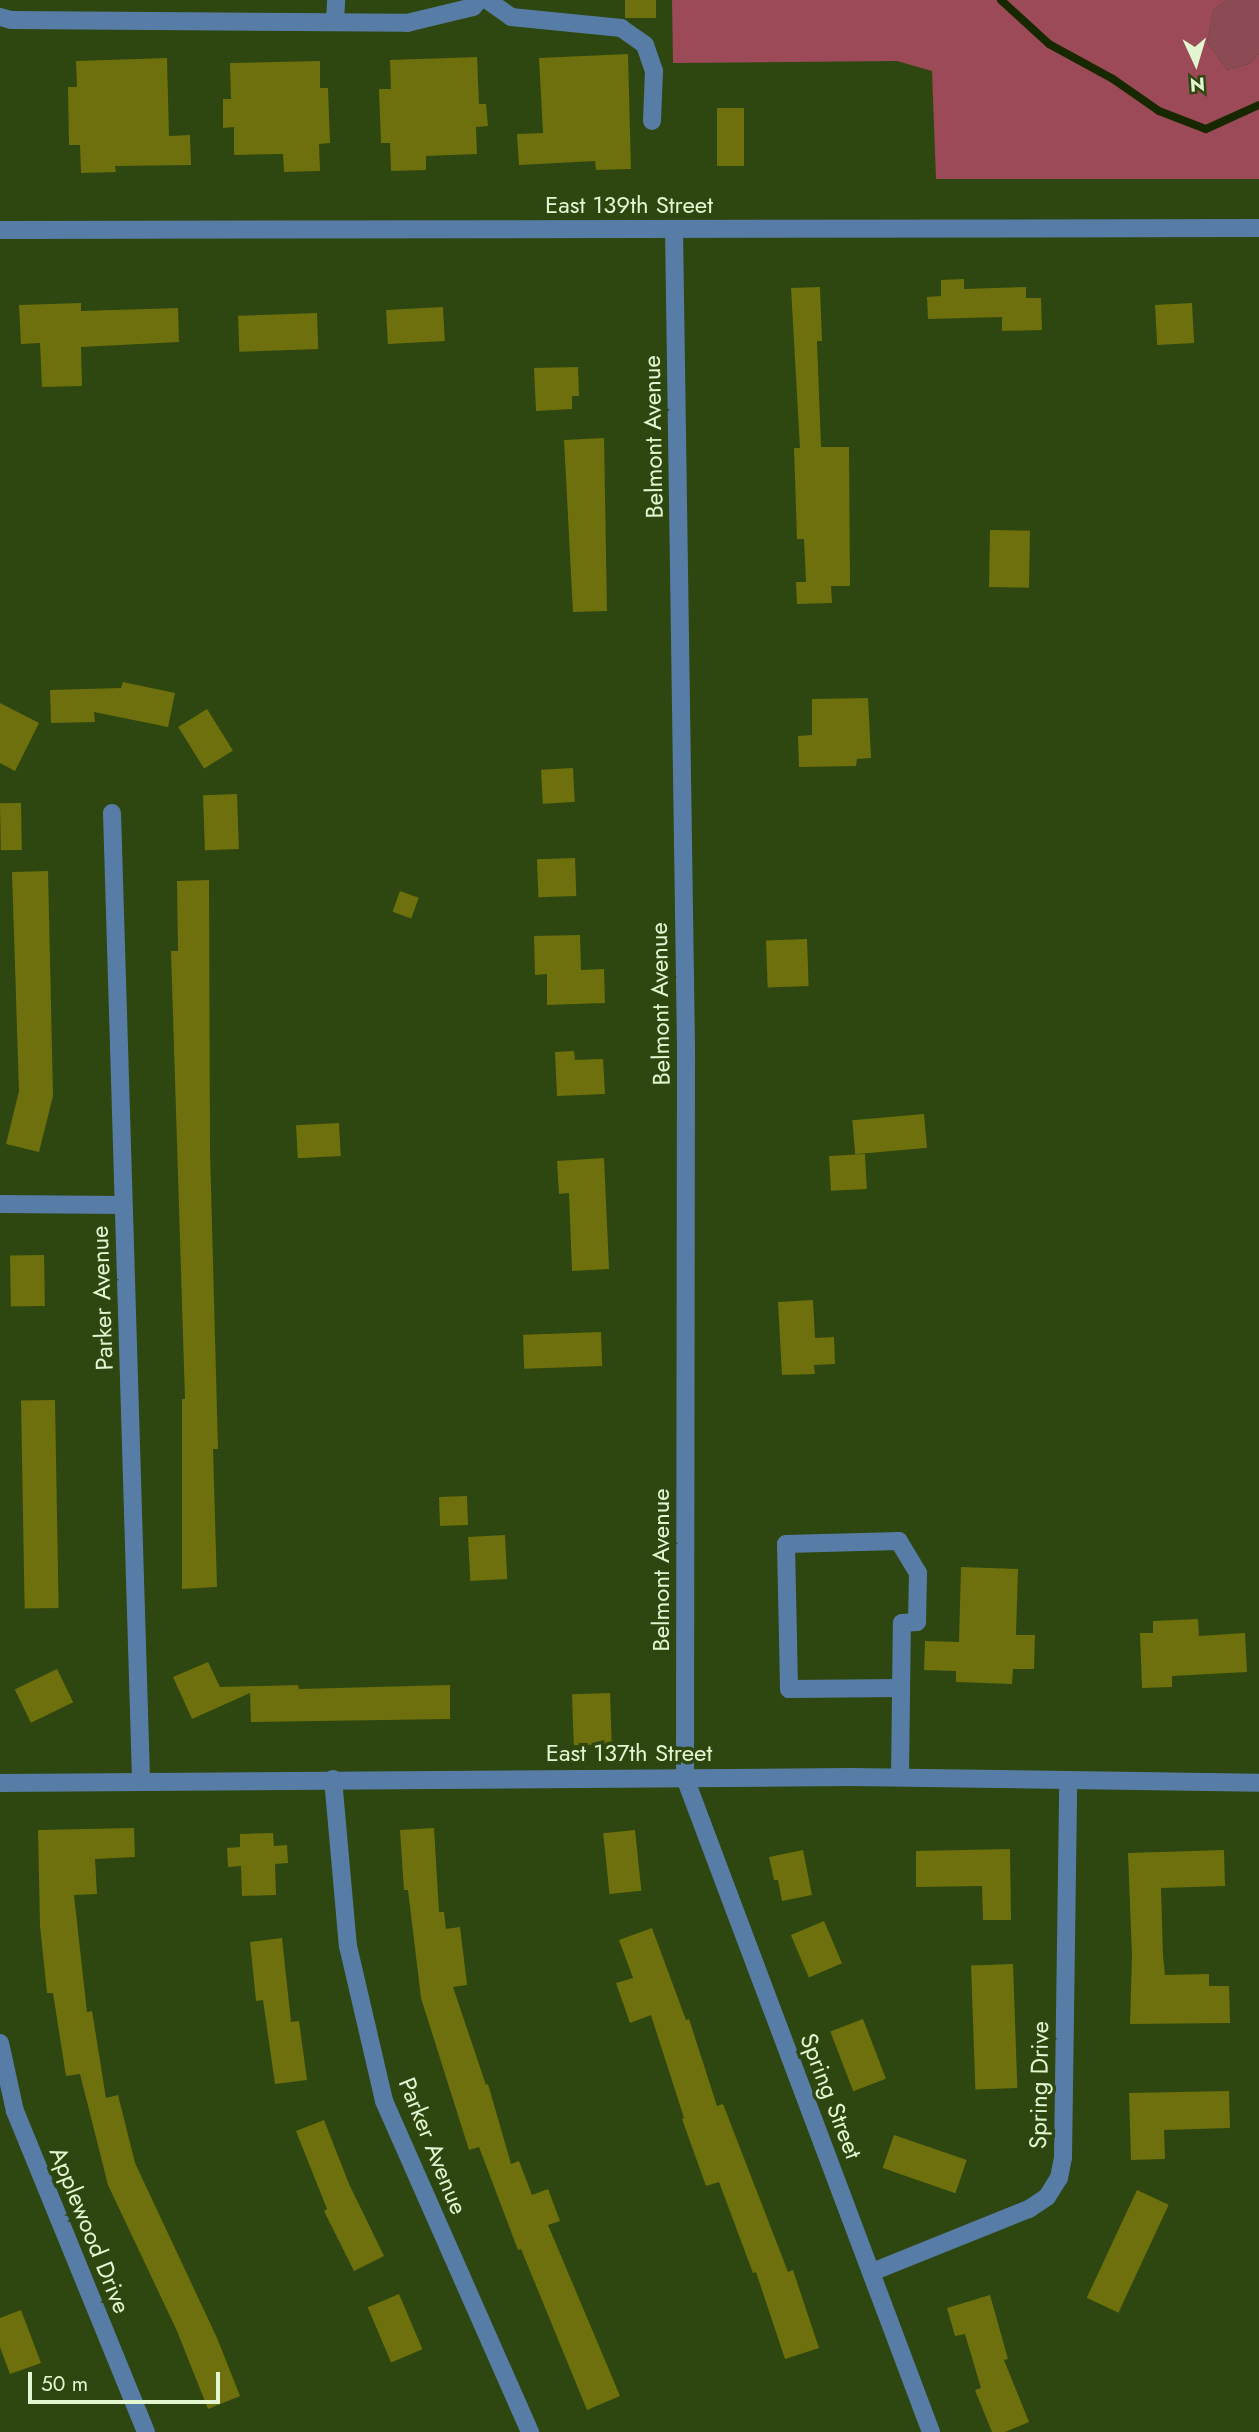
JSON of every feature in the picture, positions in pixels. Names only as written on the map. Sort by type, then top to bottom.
[{"type":"street","points":[[335,22],[336,0]]},
{"type":"street","points":[[0,17],[11,20],[407,23],[473,7],[479,0]]},
{"type":"street","points":[[487,0],[511,16],[621,28],[645,45],[654,71],[652,121]]},
{"type":"street","name":"East 139th Street","points":[[0,230],[1259,228]]},
{"type":"street","name":"Belmont Avenue","points":[[674,229],[686,1048],[685,1777]]},
{"type":"street","name":"Parker Avenue","points":[[112,813],[141,1782]]},
{"type":"street","points":[[0,1204],[123,1205]]},
{"type":"street","points":[[900,1777],[902,1623],[917,1622],[918,1573],[899,1541],[786,1544],[789,1689],[901,1688]]},
{"type":"street","name":"East 137th Street","points":[[0,1783],[685,1777],[900,1777],[1259,1783]]},
{"type":"street","name":"Spring Street","points":[[685,1777],[931,2432]]},
{"type":"street","name":"Parker Avenue","points":[[334,1779],[348,1946],[384,2101],[530,2432]]},
{"type":"street","name":"Spring Drive","points":[[872,2272],[1029,2210],[1047,2197],[1059,2178],[1063,2157],[1068,1780]]},
{"type":"street","name":"Applewood Drive","points":[[0,2043],[15,2111],[146,2432]]},
{"type":"shaded area","points":[[672,0],[1227,0],[1214,9],[1207,42],[1227,70],[1249,64],[1259,54],[1259,179],[936,179],[932,71],[897,61],[673,63]]},
{"type":"shaded area","points":[[1227,0],[1259,0],[1259,54],[1249,64],[1227,70],[1207,42],[1214,9]]},
{"type":"building","points":[[625,0],[656,0],[656,18],[625,18]]},
{"type":"building","points":[[628,54],[631,169],[596,170],[595,161],[519,165],[517,134],[543,133],[539,58]]},
{"type":"building","points":[[477,57],[479,104],[486,104],[488,126],[476,127],[477,154],[426,156],[426,170],[391,171],[390,143],[381,143],[379,89],[391,89],[390,60]]},
{"type":"building","points":[[167,58],[169,136],[190,135],[191,165],[115,166],[116,172],[81,173],[80,145],[69,145],[68,87],[77,87],[76,61]]},
{"type":"building","points":[[320,61],[320,88],[328,88],[330,143],[319,144],[320,171],[284,172],[283,154],[234,155],[234,127],[223,128],[223,99],[231,99],[230,63]]},
{"type":"building","points":[[717,108],[744,108],[744,166],[717,166]]},
{"type":"building","points":[[964,279],[964,289],[1026,287],[1026,298],[1041,298],[1042,330],[1002,331],[1002,317],[928,319],[927,297],[941,296],[941,280]]},
{"type":"building","points":[[820,287],[822,341],[817,341],[821,447],[849,447],[850,586],[831,586],[832,603],[797,604],[796,582],[806,582],[804,539],[797,539],[794,448],[800,448],[791,288]]},
{"type":"building","points":[[81,303],[81,311],[178,308],[179,342],[81,347],[82,386],[42,387],[40,343],[21,344],[19,305]]},
{"type":"building","points":[[1192,303],[1194,343],[1157,345],[1155,305]]},
{"type":"building","points":[[443,307],[445,341],[388,344],[386,310]]},
{"type":"building","points":[[317,313],[318,349],[239,352],[238,316]]},
{"type":"building","points":[[578,367],[579,396],[572,396],[572,409],[536,411],[534,368]]},
{"type":"building","points":[[604,438],[607,611],[573,612],[564,440]]},
{"type":"building","points":[[990,530],[1030,531],[1029,588],[989,587]]},
{"type":"building","points":[[123,682],[175,693],[168,727],[94,712],[95,722],[51,723],[50,690],[121,688]]},
{"type":"building","points":[[868,698],[871,758],[857,759],[856,766],[799,767],[798,736],[812,735],[812,699]]},
{"type":"building","points":[[0,703],[39,723],[15,771],[0,763]]},
{"type":"building","points":[[207,709],[233,751],[204,769],[178,727]]},
{"type":"building","points":[[573,768],[575,802],[543,804],[541,770]]},
{"type":"building","points":[[237,794],[239,849],[205,850],[203,795]]},
{"type":"building","points":[[0,803],[21,803],[22,850],[1,850]]},
{"type":"building","points":[[575,858],[576,896],[538,897],[537,859]]},
{"type":"building","points":[[48,871],[53,1096],[39,1152],[6,1144],[19,1091],[12,872]]},
{"type":"building","points":[[209,880],[210,1150],[218,1449],[213,1449],[217,1587],[182,1589],[182,1399],[185,1399],[171,951],[178,951],[177,881]]},
{"type":"building","points":[[400,891],[419,898],[411,919],[392,912]]},
{"type":"building","points":[[580,935],[581,970],[604,969],[605,1003],[547,1005],[547,974],[535,975],[534,936]]},
{"type":"building","points":[[807,939],[809,986],[768,987],[766,940]]},
{"type":"building","points":[[574,1051],[575,1060],[603,1059],[605,1094],[557,1096],[555,1052]]},
{"type":"building","points":[[924,1114],[927,1148],[855,1154],[852,1120]]},
{"type":"building","points":[[339,1123],[341,1156],[298,1158],[296,1125]]},
{"type":"building","points":[[865,1154],[867,1189],[831,1191],[829,1156]]},
{"type":"building","points":[[604,1158],[609,1269],[572,1271],[569,1193],[559,1194],[557,1161]]},
{"type":"building","points":[[44,1255],[45,1306],[11,1307],[10,1256]]},
{"type":"building","points":[[813,1300],[815,1338],[834,1337],[835,1364],[814,1365],[815,1374],[782,1375],[778,1302]]},
{"type":"building","points":[[601,1332],[602,1366],[524,1369],[523,1335]]},
{"type":"building","points":[[55,1400],[59,1608],[25,1609],[21,1401]]},
{"type":"building","points":[[467,1496],[468,1525],[440,1526],[439,1497]]},
{"type":"building","points":[[505,1535],[507,1579],[470,1581],[468,1537]]},
{"type":"building","points":[[961,1567],[1018,1569],[1016,1635],[1035,1635],[1034,1669],[1013,1669],[1012,1684],[956,1682],[956,1671],[924,1670],[925,1641],[959,1642]]},
{"type":"building","points":[[1198,1619],[1199,1636],[1245,1633],[1247,1672],[1172,1676],[1172,1687],[1142,1688],[1140,1633],[1153,1633],[1153,1621]]},
{"type":"building","points":[[208,1662],[220,1687],[298,1685],[299,1689],[450,1685],[450,1719],[251,1722],[250,1693],[192,1719],[173,1677]]},
{"type":"building","points":[[57,1669],[73,1702],[31,1723],[15,1690]]},
{"type":"building","points":[[610,1693],[612,1744],[574,1745],[572,1694]]},
{"type":"building","points":[[134,1828],[135,1857],[95,1859],[97,1894],[74,1895],[87,2012],[92,2011],[106,2098],[118,2095],[135,2163],[217,2338],[240,2396],[208,2409],[177,2331],[108,2185],[80,2074],[66,2076],[53,1993],[47,1993],[40,1926],[38,1830]]},
{"type":"building","points":[[434,1828],[439,1912],[444,1912],[446,1929],[460,1927],[467,1985],[453,1987],[486,2085],[488,2084],[511,2164],[519,2161],[532,2195],[548,2189],[560,2221],[548,2225],[620,2396],[587,2410],[521,2249],[518,2250],[479,2147],[469,2150],[421,1998],[408,1890],[404,1890],[400,1830]]},
{"type":"building","points":[[635,1830],[641,1891],[610,1894],[603,1833]]},
{"type":"building","points":[[273,1833],[274,1846],[287,1845],[288,1863],[275,1864],[276,1895],[242,1896],[241,1866],[228,1867],[227,1848],[240,1847],[240,1834]]},
{"type":"building","points":[[1010,1849],[1011,1920],[983,1920],[982,1886],[916,1887],[916,1851]]},
{"type":"building","points":[[803,1850],[812,1895],[782,1901],[778,1880],[774,1880],[769,1857]]},
{"type":"building","points":[[1224,1850],[1225,1886],[1161,1888],[1163,1956],[1165,1975],[1209,1974],[1209,1986],[1229,1986],[1230,2023],[1130,2024],[1132,1956],[1128,1853]]},
{"type":"building","points":[[824,1921],[842,1963],[809,1977],[791,1935]]},
{"type":"building","points":[[652,1928],[686,2020],[689,2019],[717,2106],[723,2104],[788,2272],[793,2270],[819,2348],[785,2359],[756,2272],[753,2273],[719,2182],[706,2186],[682,2119],[684,2118],[651,2015],[630,2023],[616,1983],[633,1978],[619,1940]]},
{"type":"building","points":[[282,1938],[291,2022],[299,2021],[307,2080],[275,2084],[263,2000],[256,2001],[250,1942]]},
{"type":"building","points":[[1013,1964],[1017,2088],[975,2089],[971,1965]]},
{"type":"building","points":[[863,2019],[886,2079],[853,2091],[830,2032]]},
{"type":"building","points":[[1229,2091],[1230,2128],[1164,2130],[1165,2159],[1131,2160],[1129,2093]]},
{"type":"building","points":[[324,2120],[349,2184],[384,2256],[354,2271],[324,2211],[327,2209],[296,2131]]},
{"type":"building","points":[[894,2135],[967,2160],[955,2193],[883,2168]]},
{"type":"building","points":[[1137,2190],[1169,2205],[1118,2313],[1087,2298]]},
{"type":"building","points":[[399,2294],[422,2349],[391,2363],[368,2307]]},
{"type":"building","points":[[990,2295],[1008,2359],[1004,2360],[1029,2422],[1005,2432],[992,2432],[975,2390],[981,2388],[965,2334],[955,2336],[947,2308]]},
{"type":"building","points":[[21,2310],[41,2363],[10,2374],[0,2347],[0,2318]]},
{"type":"waterway","points":[[1001,0],[1049,44],[1113,79],[1159,111],[1206,129],[1259,105]]}]
